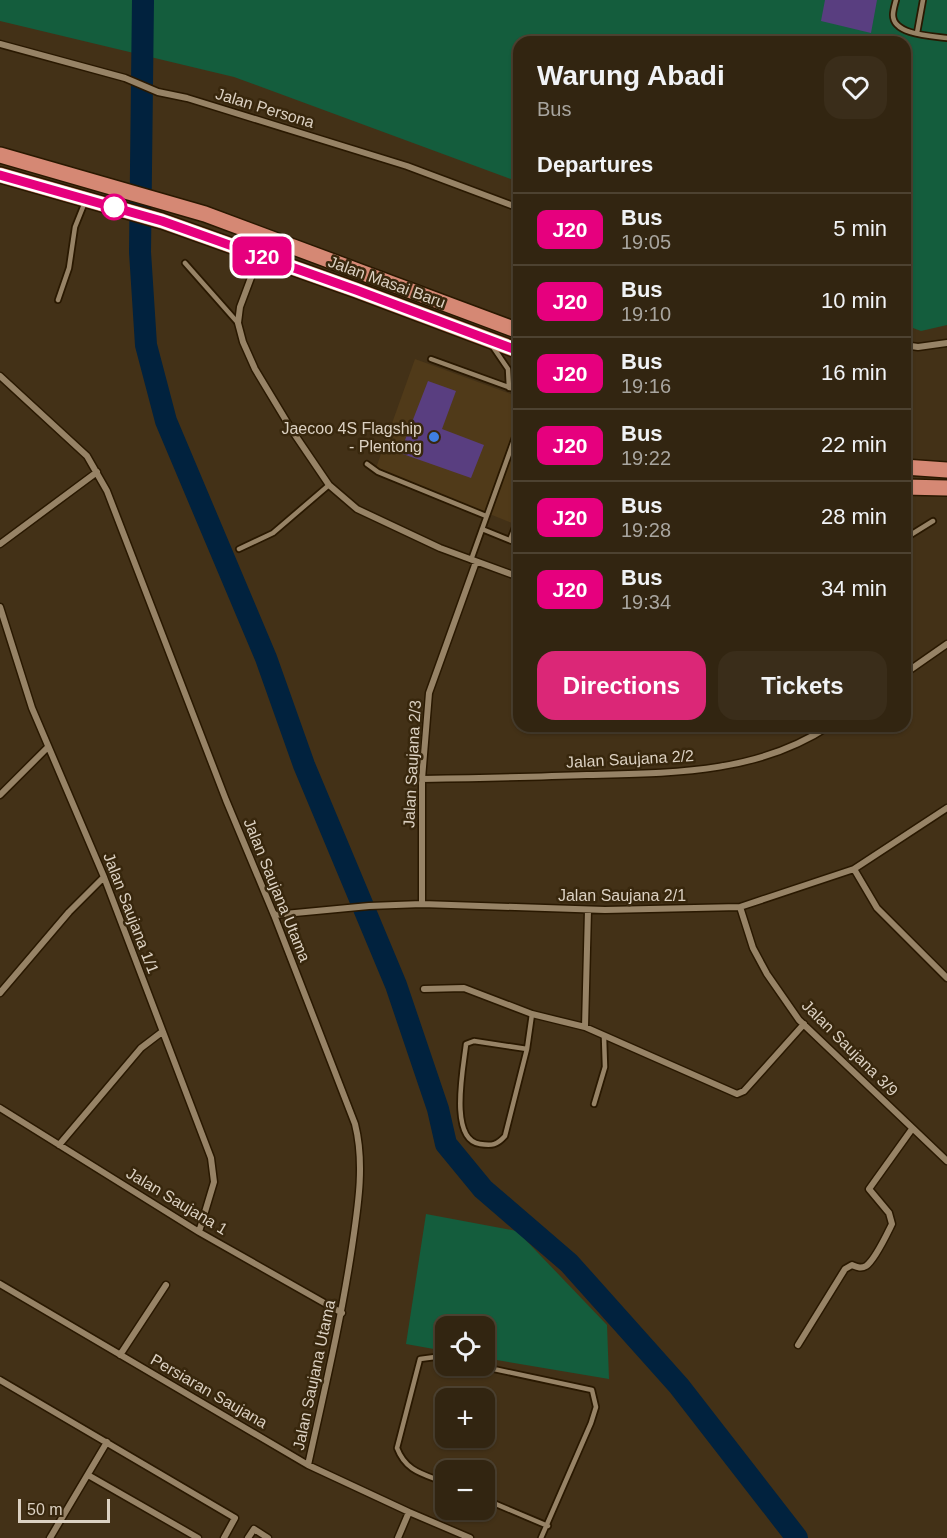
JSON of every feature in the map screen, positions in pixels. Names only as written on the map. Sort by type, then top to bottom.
[{"type":"main road","name":"Jalan Masai Baru","points":[[0,155],[164,201],[513,329]]},
{"type":"main road","name":"Jalan Masai Baru","points":[[0,175],[162,221],[513,349]]},
{"type":"main road","points":[[248,230],[257,239],[260,255]]},
{"type":"main road","points":[[911,467],[947,470]]},
{"type":"main road","points":[[911,487],[947,488]]},
{"type":"street","name":"Jalan Persona","points":[[0,44],[125,78],[158,92],[187,98],[407,166],[513,206]]},
{"type":"street","points":[[260,255],[240,307],[238,323],[243,342],[255,369],[293,432],[329,485],[357,509],[440,548],[513,575]]},
{"type":"street","points":[[911,346],[947,343]]},
{"type":"street","name":"Jalan Saujana Utama","points":[[0,376],[87,456],[107,491],[226,800],[274,915],[355,1124],[360,1145],[361,1174],[342,1313],[308,1464]]},
{"type":"street","points":[[0,544],[97,472]]},
{"type":"street","name":"Jalan Saujana 2/3","points":[[422,904],[422,779],[430,687],[473,561]]},
{"type":"street","name":"Jalan Saujana 1/1","points":[[0,607],[17,665],[47,748],[104,877],[211,1158],[214,1172],[200,1232]]},
{"type":"street","points":[[911,669],[947,644]]},
{"type":"street","name":"Jalan Saujana 2/2","points":[[422,779],[666,773],[729,767],[781,752],[820,732]]},
{"type":"street","points":[[0,795],[47,748]]},
{"type":"street","name":"Jalan Saujana 2/1","points":[[274,915],[342,908],[422,904],[588,910],[740,907],[854,869],[947,808]]},
{"type":"street","points":[[854,869],[877,908],[946,976]]},
{"type":"street","points":[[0,993],[69,912],[104,877]]},
{"type":"street","name":"Jalan Saujana 3/9","points":[[740,907],[753,948],[767,974],[804,1024],[947,1161]]},
{"type":"street","points":[[585,1027],[588,910]]},
{"type":"street","points":[[424,989],[464,988],[532,1014],[585,1027],[738,1095],[804,1024]]},
{"type":"street","points":[[59,1145],[141,1048],[162,1032]]},
{"type":"street","name":"Jalan Saujana 1","points":[[0,1108],[200,1232],[342,1313]]},
{"type":"street","points":[[798,1345],[845,1269],[852,1265],[861,1268],[867,1266],[887,1234],[892,1224],[889,1213],[869,1189],[912,1129]]},
{"type":"street","name":"Persiaran Saujana","points":[[0,1284],[308,1464],[470,1538]]},
{"type":"street","points":[[120,1355],[166,1285]]},
{"type":"street","points":[[0,1380],[235,1518],[224,1538]]},
{"type":"street","points":[[50,1538],[107,1442]]},
{"type":"street","points":[[88,1475],[198,1538]]},
{"type":"street","points":[[398,1538],[409,1512]]},
{"type":"street","points":[[248,1538],[254,1529],[268,1538]]},
{"type":"lane","points":[[896,0],[892,16],[898,26],[917,33],[947,38]]},
{"type":"lane","points":[[917,33],[923,0]]},
{"type":"lane","points":[[58,300],[69,268],[75,227],[86,199]]},
{"type":"lane","points":[[184,263],[238,323]]},
{"type":"lane","points":[[486,339],[503,360],[509,375],[509,388]]},
{"type":"lane","points":[[431,359],[513,389]]},
{"type":"lane","points":[[473,561],[486,516],[513,442]]},
{"type":"lane","points":[[367,464],[378,472],[486,516]]},
{"type":"lane","points":[[239,549],[273,533],[329,485]]},
{"type":"lane","points":[[911,535],[933,521]]},
{"type":"lane","points":[[482,529],[513,541]]},
{"type":"lane","points":[[510,540],[513,532]]},
{"type":"lane","points":[[527,1049],[474,1041],[466,1044],[460,1112],[467,1135],[475,1144],[490,1146],[498,1144],[505,1136],[527,1049],[532,1014]]},
{"type":"lane","points":[[594,1104],[605,1067],[604,1037]]},
{"type":"lane","points":[[435,1356],[420,1359],[397,1448],[402,1461],[410,1468],[435,1478]]},
{"type":"lane","points":[[495,1369],[592,1390],[596,1407],[591,1423],[541,1538]]},
{"type":"lane","points":[[495,1504],[548,1526]]},
{"type":"shaded area","points":[[415,359],[513,395],[513,524],[376,468]]},
{"type":"green space","points":[[0,0],[947,0],[947,325],[921,331],[911,327],[911,36],[513,36],[513,180],[234,77],[0,21]]},
{"type":"green space","points":[[426,1214],[517,1231],[607,1325],[609,1379],[495,1360],[495,1316],[435,1316],[435,1349],[406,1344]]},
{"type":"building","points":[[825,0],[877,0],[871,33],[821,21]]},
{"type":"building","name":"Jaecoo 4S Flagship - Plentong","points":[[428,381],[456,391],[442,429],[484,445],[471,478],[400,453]]},
{"type":"waterway","points":[[143,0],[140,252],[146,345],[166,421],[266,658],[304,765],[396,985],[438,1109],[446,1144],[483,1189],[569,1263],[679,1386],[797,1538]]},
{"type":"bus line","name":"J20","points":[[0,175],[162,221],[513,349]]},
{"type":"place","name":"Jaecoo 4S Flagship - Plentong","points":[[434,437]]}]
